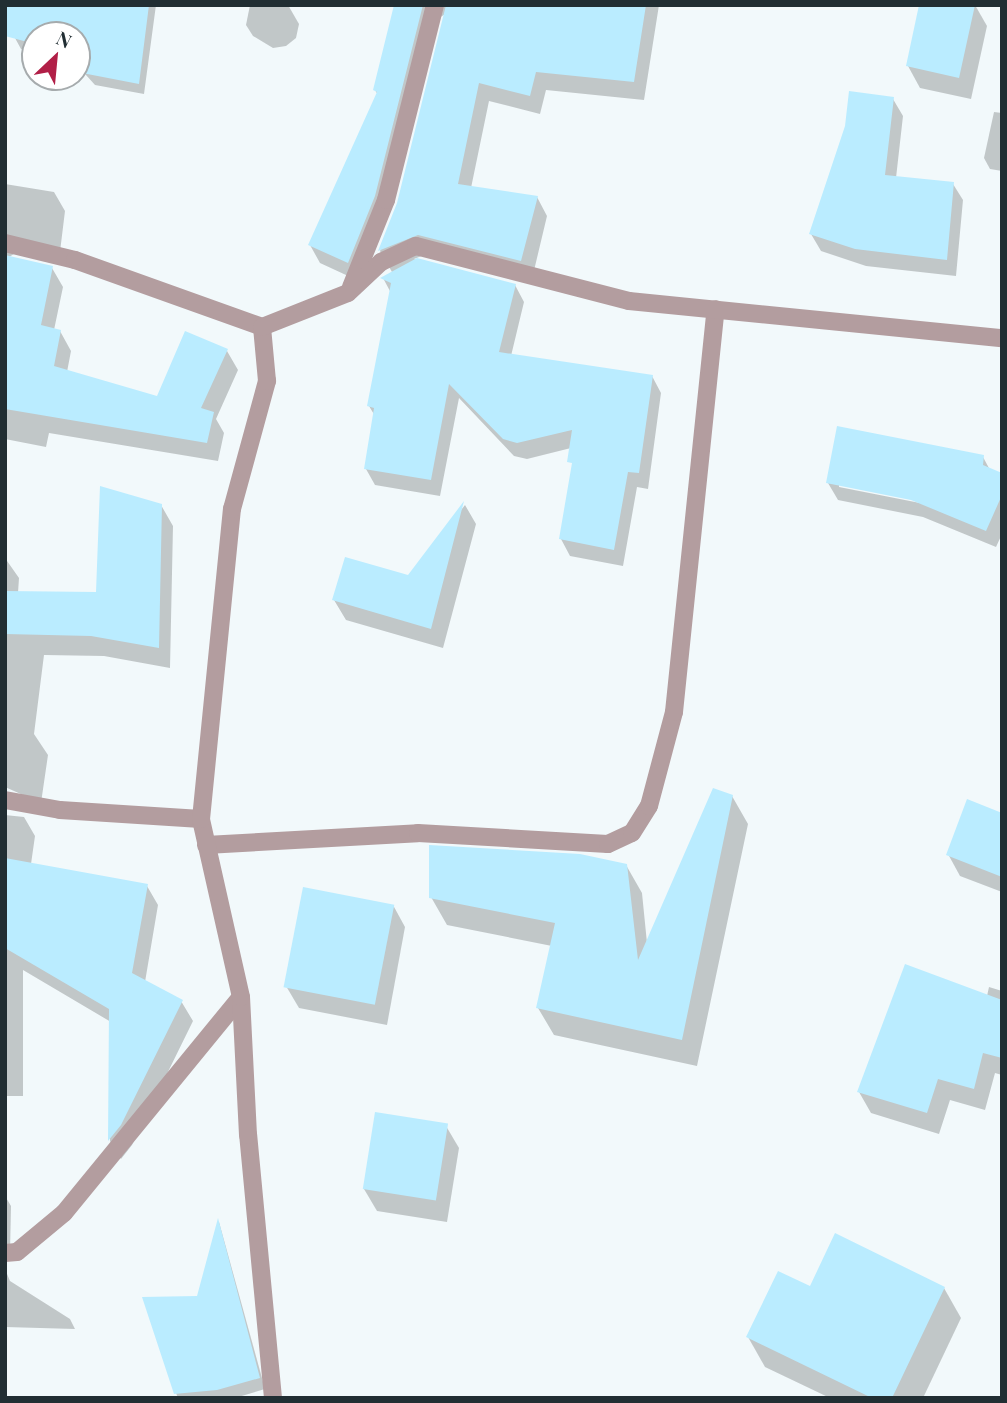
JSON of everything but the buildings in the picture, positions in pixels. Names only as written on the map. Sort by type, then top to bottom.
[{"type":"street","points":[[348,293],[386,200],[435,5]]},
{"type":"street","points":[[5,243],[75,260],[262,327],[348,293],[381,262],[416,246],[629,301],[1002,338]]},
{"type":"street","points":[[206,845],[418,833],[608,845],[632,832],[649,806],[674,712],[716,309]]},
{"type":"street","points":[[262,327],[267,381],[232,509],[201,819],[241,997],[248,1135],[273,1398]]},
{"type":"street","points":[[5,800],[60,810],[201,819]]},
{"type":"street","points":[[5,1253],[17,1252],[64,1213],[241,997]]}]
